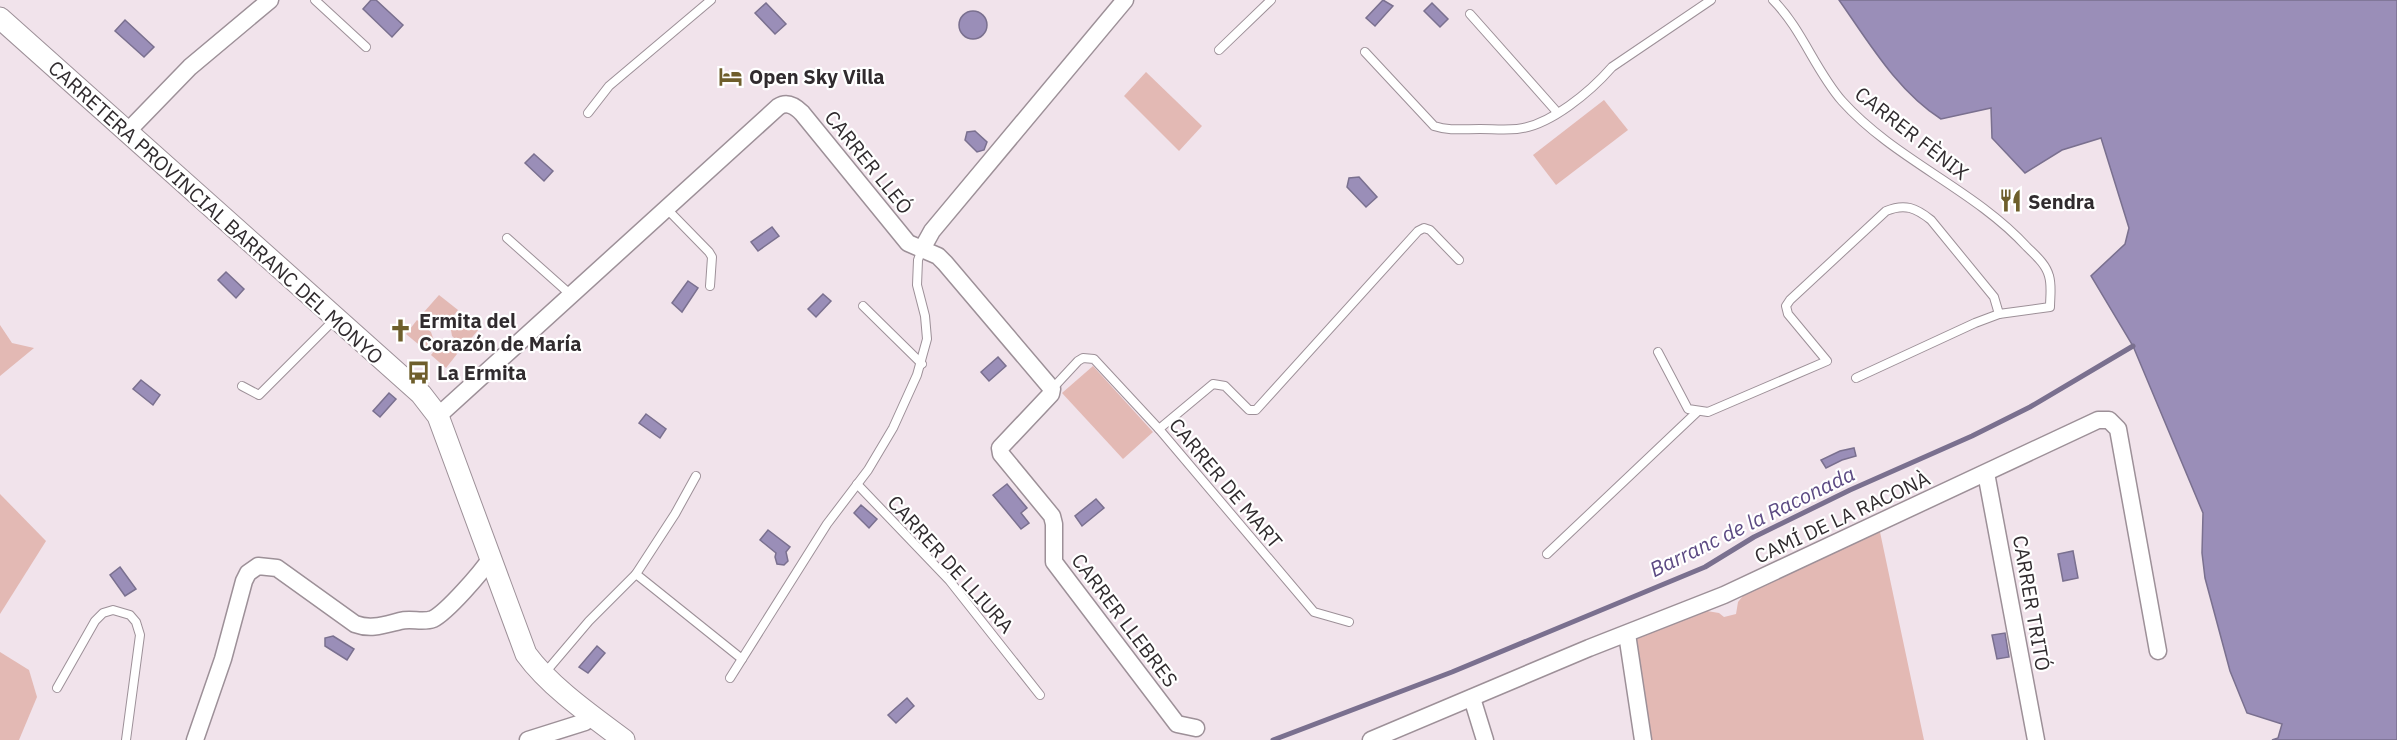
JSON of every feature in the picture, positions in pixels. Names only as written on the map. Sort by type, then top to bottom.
[{"type":"street","points":[[126,133],[190,67],[270,0]]},
{"type":"street","name":"CARRER LLEÓ","points":[[438,416],[778,107],[787,104],[797,108],[908,243],[922,249],[932,231],[975,178],[1125,0]]},
{"type":"street","name":"CARRETERA PROVINCIAL BARRANC DEL MONYO","points":[[0,18],[126,133],[421,394],[438,416],[520,642],[532,662],[544,674],[592,716],[624,740]]},
{"type":"street","points":[[922,249],[945,262],[1052,389]]},
{"type":"street","name":"CARRER LLEBRES","points":[[1052,389],[1051,394],[1000,448],[1001,454],[1052,516],[1054,562],[1177,724],[1196,728]]},
{"type":"street","name":"CAMÍ DE LA RACONÀ","points":[[1371,740],[1550,664],[1724,595],[2098,420],[2109,420],[2118,429],[2158,651]]},
{"type":"street","name":"CARRER TRITÓ","points":[[1986,473],[2036,740]]},
{"type":"street","points":[[195,740],[223,659],[244,581],[248,573],[258,566],[277,568],[355,624],[369,628],[408,620],[434,618],[468,585],[490,558]]},
{"type":"street","points":[[1627,634],[1643,740]]},
{"type":"street","points":[[1472,698],[1485,740]]},
{"type":"street","points":[[528,740],[585,722],[592,716]]},
{"type":"lane","points":[[315,0],[366,47]]},
{"type":"lane","points":[[588,112],[609,86],[711,0]]},
{"type":"lane","points":[[1219,50],[1271,0]]},
{"type":"lane","points":[[1365,52],[1428,121],[1442,128],[1517,129],[1538,123],[1557,112],[1600,81],[1612,67],[1711,0]]},
{"type":"lane","name":"CARRER FÈNIX","points":[[1773,0],[1785,14],[1817,67],[1847,107],[1886,140],[1979,204],[2005,225],[2040,261],[2049,275],[2050,307],[1999,314]]},
{"type":"lane","points":[[1470,14],[1557,112]]},
{"type":"lane","points":[[1658,352],[1688,409],[1697,412],[1708,412],[1827,361],[1788,314],[1786,306],[1887,211],[1893,208],[1910,207],[1931,220],[1994,297],[1999,314],[1856,378]]},
{"type":"lane","points":[[665,208],[712,257],[710,285]]},
{"type":"lane","points":[[1159,429],[1213,384],[1225,386],[1249,410],[1256,410],[1418,231],[1424,228],[1430,230],[1459,260]]},
{"type":"lane","points":[[507,238],[571,295]]},
{"type":"lane","points":[[730,678],[827,524],[857,484],[893,428],[921,364],[927,330],[916,285],[918,260],[922,249]]},
{"type":"lane","points":[[863,306],[921,364]]},
{"type":"lane","points":[[242,386],[259,395],[336,318]]},
{"type":"lane","name":"CARRER DE MART","points":[[1052,389],[1083,357],[1094,359],[1159,429],[1314,612],[1349,622]]},
{"type":"lane","points":[[1546,554],[1697,412]]},
{"type":"lane","points":[[544,674],[589,621],[636,574],[696,477]]},
{"type":"lane","name":"CARRER DE LLIURA","points":[[857,484],[955,587],[1040,695]]},
{"type":"lane","points":[[636,574],[742,659]]},
{"type":"lane","points":[[57,688],[100,616],[113,610],[130,615],[136,622],[140,635],[126,740]]},
{"type":"shaded area","points":[[371,0],[376,0],[403,25],[392,37],[363,9]]},
{"type":"shaded area","points":[[1383,0],[1393,6],[1375,26],[1366,18]]},
{"type":"shaded area","points":[[1839,0],[2397,0],[2397,740],[2272,740],[2278,738],[2282,724],[2247,713],[2230,671],[2205,578],[2202,553],[2203,513],[2133,346],[2091,276],[2125,244],[2129,228],[2101,138],[2062,150],[2025,173],[1992,138],[1991,108],[1941,119],[1925,108],[1884,64]]},
{"type":"shaded area","points":[[766,3],[786,24],[775,34],[755,13]]},
{"type":"shaded area","points":[[1432,3],[1448,19],[1440,27],[1424,11]]},
{"type":"shaded area","points":[[973,11],[983,15],[987,25],[983,35],[973,39],[963,35],[959,25],[963,15]]},
{"type":"shaded area","points":[[125,20],[154,47],[144,57],[115,31]]},
{"type":"shaded area","points":[[1146,72],[1202,126],[1179,151],[1124,96]]},
{"type":"shaded area","points":[[1604,100],[1628,130],[1556,185],[1533,155]]},
{"type":"shaded area","points":[[975,131],[987,142],[984,150],[977,152],[965,140],[967,132]]},
{"type":"shaded area","points":[[534,154],[553,171],[544,181],[525,163]]},
{"type":"shaded area","points":[[1359,177],[1377,197],[1366,207],[1347,187],[1349,178]]},
{"type":"shaded area","points":[[772,227],[779,236],[758,251],[751,242]]},
{"type":"shaded area","points":[[226,272],[244,289],[236,298],[218,280]]},
{"type":"shaded area","points":[[688,281],[698,288],[682,312],[672,303]]},
{"type":"shaded area","points":[[823,294],[831,301],[816,317],[808,309]]},
{"type":"shaded area","points":[[439,295],[458,310],[447,324],[437,323],[424,312]]},
{"type":"shaded area","points":[[464,316],[479,329],[464,347],[452,336],[451,330]]},
{"type":"shaded area","points":[[417,320],[431,332],[433,338],[424,349],[406,334]]},
{"type":"shaded area","points":[[0,325],[12,343],[34,348],[0,376]]},
{"type":"shaded area","points":[[445,343],[457,354],[446,368],[431,355],[440,344]]},
{"type":"shaded area","points":[[998,357],[1006,366],[989,381],[981,372]]},
{"type":"shaded area","points":[[1093,366],[1153,432],[1123,459],[1062,393]]},
{"type":"shaded area","points":[[141,380],[160,395],[153,405],[133,389]]},
{"type":"shaded area","points":[[389,393],[396,399],[380,417],[373,411]]},
{"type":"shaded area","points":[[646,414],[666,429],[660,438],[639,423]]},
{"type":"shaded area","points":[[1854,448],[1856,456],[1826,468],[1821,460],[1840,451]]},
{"type":"shaded area","points":[[1007,484],[1027,508],[1021,513],[1029,523],[1021,529],[993,495]]},
{"type":"shaded area","points":[[0,494],[46,541],[0,614]]},
{"type":"shaded area","points":[[1096,499],[1104,508],[1082,526],[1075,516]]},
{"type":"shaded area","points":[[861,505],[877,519],[869,528],[854,513]]},
{"type":"shaded area","points":[[768,530],[790,547],[786,552],[788,561],[784,565],[777,564],[776,553],[760,540]]},
{"type":"shaded area","points":[[1880,532],[1924,740],[1650,740],[1634,637],[1707,611],[1719,613],[1724,617],[1736,614],[1738,602],[1746,592]]},
{"type":"shaded area","points":[[2073,551],[2078,578],[2063,581],[2058,554]]},
{"type":"shaded area","points":[[120,567],[136,589],[125,596],[110,575]]},
{"type":"shaded area","points":[[2005,633],[2009,657],[1997,659],[1992,635]]},
{"type":"shaded area","points":[[333,636],[354,649],[347,660],[325,646],[325,638]]},
{"type":"shaded area","points":[[597,646],[605,653],[588,673],[579,667]]},
{"type":"shaded area","points":[[0,652],[29,670],[37,697],[19,740],[0,740]]},
{"type":"shaded area","points":[[907,698],[914,706],[896,723],[888,715]]},
{"type":"waterway","name":"Barranc de la Raconada","points":[[1273,740],[1452,672],[1705,567],[1754,537],[2030,407],[2133,346]]},
{"type":"place","name":"Open Sky Villa","points":[[731,76]]},
{"type":"place","name":"Sendra","points":[[2010,201]]},
{"type":"place","name":"Ermita del Corazón de María","points":[[401,331]]},
{"type":"place","name":"La Ermita","points":[[419,372]]}]
